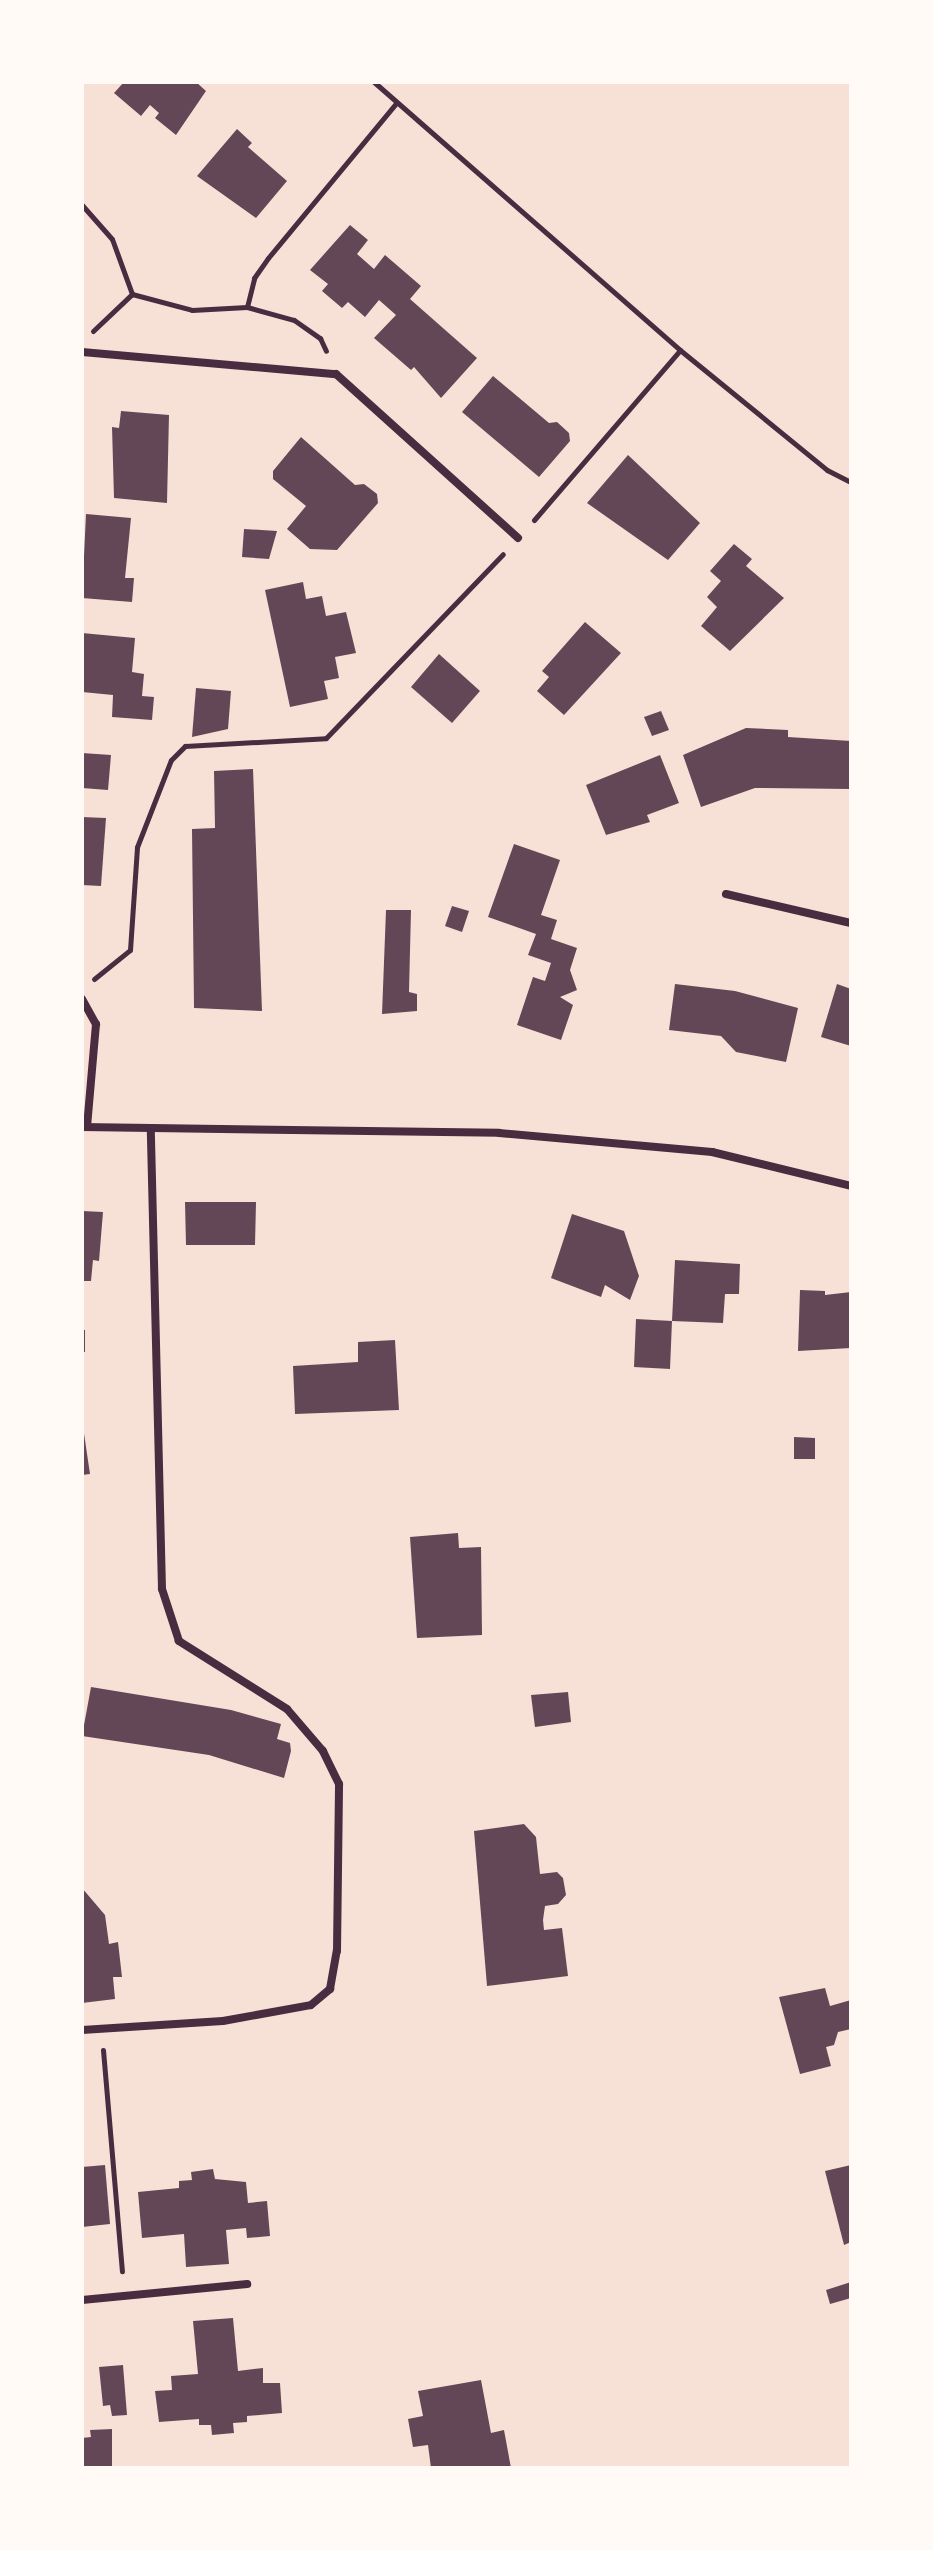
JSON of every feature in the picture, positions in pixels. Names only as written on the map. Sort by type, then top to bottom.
[{"type":"street","points":[[83,352],[336,374],[518,538]]},
{"type":"street","points":[[726,894],[851,923]]},
{"type":"street","points":[[82,999],[96,1024],[85,1127],[499,1133],[712,1152],[851,1186]]},
{"type":"street","points":[[82,2030],[223,2021],[311,2005],[330,1989],[337,1951],[339,1784],[323,1751],[287,1709],[179,1641],[162,1589],[151,1129]]},
{"type":"street","points":[[82,2300],[247,2284]]},
{"type":"path","points":[[374,82],[680,350],[827,470],[851,482]]},
{"type":"path","points":[[247,307],[254,278],[268,258],[396,103]]},
{"type":"path","points":[[82,205],[112,239],[132,294]]},
{"type":"path","points":[[132,294],[192,310],[247,307],[294,320],[320,338],[336,374]]},
{"type":"path","points":[[83,352],[95,325],[132,294]]},
{"type":"path","points":[[82,985],[109,971],[130,950],[137,847],[171,760],[185,746],[326,738],[518,538],[680,350]]},
{"type":"path","points":[[101,2028],[124,2296]]},
{"type":"building","points":[[124,82],[196,82],[206,91],[176,135],[155,118],[159,113],[150,105],[141,116],[114,93]]},
{"type":"building","points":[[237,129],[252,143],[248,147],[287,181],[256,218],[197,176]]},
{"type":"building","points":[[350,225],[368,240],[357,254],[374,269],[385,255],[421,286],[410,299],[477,358],[441,398],[414,367],[411,370],[374,338],[396,315],[379,300],[365,317],[348,302],[342,308],[322,291],[328,284],[310,270]]},
{"type":"building","points":[[493,376],[549,423],[557,422],[569,433],[570,441],[539,477],[462,412]]},
{"type":"building","points":[[121,411],[169,415],[167,503],[114,498],[112,427],[119,428]]},
{"type":"building","points":[[301,437],[355,485],[364,484],[377,494],[378,503],[337,550],[310,549],[287,529],[306,506],[273,479],[273,471]]},
{"type":"building","points":[[628,455],[700,523],[668,560],[587,503]]},
{"type":"building","points":[[86,514],[131,518],[125,578],[134,578],[132,602],[82,598]]},
{"type":"building","points":[[244,529],[277,531],[269,559],[242,557]]},
{"type":"building","points":[[734,544],[752,559],[746,566],[784,598],[730,651],[701,626],[717,607],[707,597],[721,581],[710,571]]},
{"type":"building","points":[[303,582],[306,599],[322,596],[326,616],[346,612],[356,653],[335,657],[339,678],[324,681],[328,699],[290,707],[265,590]]},
{"type":"building","points":[[585,622],[621,653],[564,715],[537,691],[549,677],[542,671]]},
{"type":"building","points":[[82,633],[135,638],[132,672],[144,674],[142,696],[154,697],[152,720],[112,717],[113,695],[82,692]]},
{"type":"building","points":[[439,654],[480,691],[452,723],[411,687]]},
{"type":"building","points":[[196,688],[231,691],[228,729],[192,737]]},
{"type":"building","points":[[661,711],[669,730],[652,736],[644,717]]},
{"type":"building","points":[[746,728],[788,730],[788,737],[851,741],[851,789],[755,788],[701,807],[683,755]]},
{"type":"building","points":[[82,753],[111,755],[108,790],[82,788]]},
{"type":"building","points":[[660,755],[679,803],[647,815],[650,822],[606,835],[586,785]]},
{"type":"building","points":[[253,769],[262,1011],[194,1008],[192,829],[215,828],[214,771]]},
{"type":"building","points":[[82,817],[106,818],[101,886],[82,885]]},
{"type":"building","points":[[514,844],[560,860],[541,915],[557,920],[551,939],[577,948],[570,970],[577,990],[560,997],[573,1005],[561,1040],[517,1025],[533,977],[545,981],[551,963],[528,955],[536,934],[488,917]]},
{"type":"building","points":[[452,906],[469,911],[462,932],[445,926]]},
{"type":"building","points":[[386,910],[411,910],[409,992],[417,994],[417,1011],[382,1014]]},
{"type":"building","points":[[675,984],[735,991],[798,1008],[786,1062],[736,1052],[721,1036],[669,1030]]},
{"type":"building","points":[[837,984],[851,989],[851,1046],[821,1037]]},
{"type":"building","points":[[185,1202],[256,1202],[255,1245],[186,1245]]},
{"type":"building","points":[[82,1211],[103,1212],[99,1261],[93,1260],[91,1281],[82,1281]]},
{"type":"building","points":[[572,1214],[624,1231],[639,1276],[630,1300],[605,1285],[601,1297],[551,1278]]},
{"type":"building","points":[[675,1260],[740,1264],[739,1294],[725,1294],[723,1323],[672,1321]]},
{"type":"building","points":[[800,1290],[825,1291],[825,1295],[851,1292],[851,1348],[798,1351]]},
{"type":"building","points":[[636,1319],[672,1321],[670,1369],[634,1367]]},
{"type":"building","points":[[82,1330],[85,1330],[85,1352],[82,1352]]},
{"type":"building","points":[[395,1340],[399,1410],[295,1414],[293,1366],[358,1362],[358,1342]]},
{"type":"building","points":[[82,1420],[90,1474],[82,1475]]},
{"type":"building","points":[[794,1437],[815,1438],[815,1459],[794,1459]]},
{"type":"building","points":[[458,1533],[459,1548],[481,1547],[482,1635],[417,1638],[410,1537]]},
{"type":"building","points":[[91,1687],[231,1710],[281,1724],[277,1739],[290,1743],[291,1751],[284,1778],[209,1755],[82,1736]]},
{"type":"building","points":[[568,1692],[571,1722],[535,1727],[531,1695]]},
{"type":"building","points":[[524,1824],[536,1837],[540,1874],[557,1872],[563,1878],[566,1895],[558,1904],[545,1906],[543,1920],[544,1930],[562,1928],[568,1976],[487,1986],[474,1831]]},
{"type":"building","points":[[82,1888],[105,1915],[109,1944],[118,1942],[122,1977],[113,1977],[115,1999],[82,2003]]},
{"type":"building","points":[[825,1988],[830,2006],[851,2000],[851,2029],[838,2032],[834,2045],[826,2047],[831,2066],[800,2074],[779,1997]]},
{"type":"building","points":[[105,2165],[110,2224],[82,2227],[82,2167]]},
{"type":"building","points":[[851,2165],[851,2242],[844,2245],[825,2171]]},
{"type":"building","points":[[213,2169],[215,2179],[246,2182],[248,2203],[267,2201],[270,2236],[247,2238],[246,2228],[226,2230],[229,2264],[186,2267],[184,2234],[142,2238],[138,2192],[179,2188],[179,2181],[192,2180],[191,2172]]},
{"type":"building","points":[[851,2282],[851,2298],[830,2304],[826,2290]]},
{"type":"building","points":[[233,2318],[238,2371],[263,2368],[263,2383],[280,2383],[282,2413],[247,2416],[247,2422],[233,2423],[234,2433],[212,2435],[211,2425],[199,2425],[199,2419],[159,2422],[155,2391],[172,2390],[171,2376],[198,2374],[193,2321]]},
{"type":"building","points":[[123,2365],[127,2415],[112,2416],[110,2405],[103,2406],[99,2367]]},
{"type":"building","points":[[481,2380],[491,2433],[504,2430],[511,2468],[431,2468],[428,2445],[413,2447],[408,2419],[423,2416],[418,2391]]},
{"type":"building","points":[[112,2429],[112,2468],[82,2468],[82,2438],[91,2437],[90,2430]]}]
